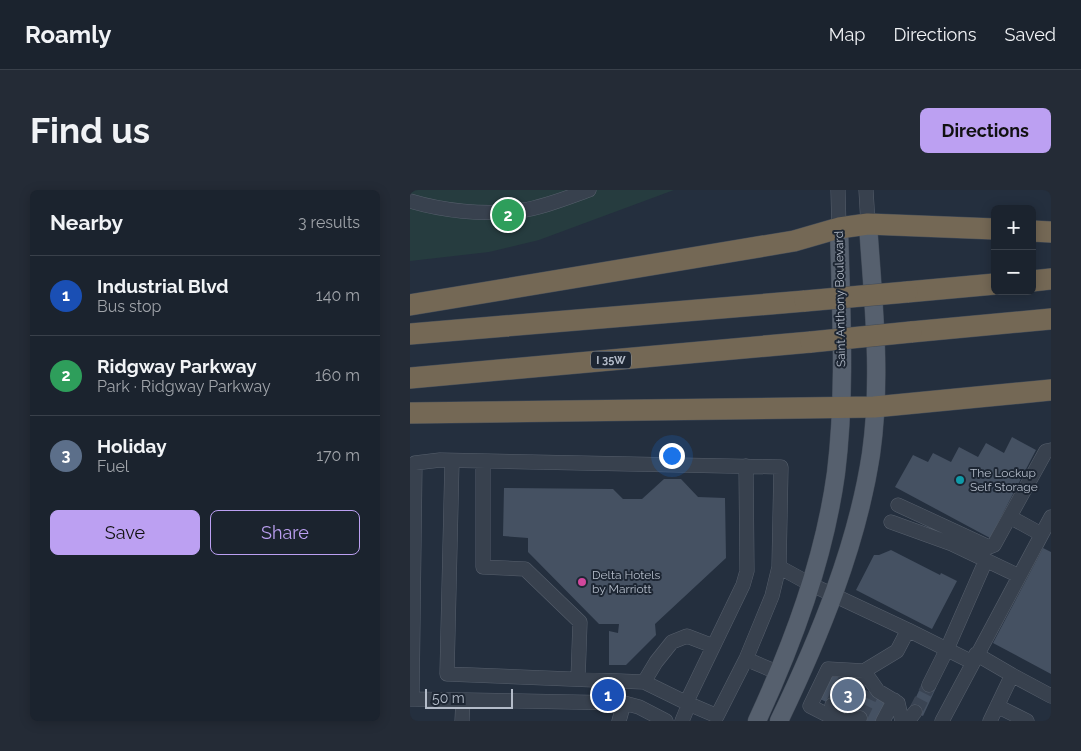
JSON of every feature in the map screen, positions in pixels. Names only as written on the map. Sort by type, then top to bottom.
[{"type":"highway","points":[[410,305],[794,241],[839,228],[868,224],[991,230]]},
{"type":"highway","points":[[1036,231],[1051,232]]},
{"type":"highway","points":[[1036,281],[1051,279]]},
{"type":"highway","points":[[410,334],[991,284]]},
{"type":"highway","name":"I 35W","points":[[410,378],[1051,319]]},
{"type":"highway","points":[[410,413],[874,407],[1051,390]]},
{"type":"main road","points":[[779,721],[807,660],[832,595],[851,541],[863,497],[871,452],[877,350],[868,224]]},
{"type":"main road","name":"Saint Anthony Boulevard","points":[[757,721],[779,673],[810,584],[825,533],[836,475],[840,436],[842,353],[839,228]]},
{"type":"street","points":[[410,201],[440,208],[482,212],[518,211],[562,200],[589,190]]},
{"type":"street","name":"Saint Anthony Boulevard","points":[[838,190],[839,228]]},
{"type":"street","points":[[866,190],[868,224]]},
{"type":"street","points":[[898,505],[989,547],[994,545],[1046,451],[1051,450]]},
{"type":"street","points":[[452,461],[447,674],[644,682],[717,716],[746,659],[772,596],[779,567],[781,467],[483,461],[452,461],[412,463],[411,699],[624,703],[639,707],[666,721]]},
{"type":"street","points":[[483,461],[483,567],[525,569],[580,622],[578,679]]},
{"type":"street","points":[[682,721],[688,703],[747,571],[746,466]]},
{"type":"street","points":[[1010,517],[1041,534]]},
{"type":"street","points":[[942,721],[1051,517]]},
{"type":"street","points":[[891,522],[952,544],[1019,576]]},
{"type":"street","points":[[929,685],[947,650],[986,560]]},
{"type":"street","points":[[779,567],[832,595],[947,650],[974,658],[1012,674],[1051,696]]},
{"type":"street","points":[[851,683],[864,671],[897,651],[908,630]]},
{"type":"street","points":[[644,682],[656,662],[672,642],[687,636],[713,646]]},
{"type":"street","points":[[746,659],[779,673]]},
{"type":"street","points":[[860,718],[842,719],[810,706],[828,669],[864,671]]},
{"type":"street","points":[[864,671],[872,693]]},
{"type":"street","points":[[864,671],[878,691],[898,703],[902,721]]},
{"type":"street","points":[[990,721],[1012,674]]},
{"type":"street","points":[[514,677],[515,701]]},
{"type":"street","points":[[462,721],[463,700]]},
{"type":"street","points":[[883,721],[894,700]]},
{"type":"street","points":[[619,721],[624,703]]},
{"type":"street","points":[[832,705],[842,719]]},
{"type":"street","points":[[997,706],[1027,721]]},
{"type":"green space","points":[[410,190],[674,190],[539,240],[489,252],[410,261]]},
{"type":"building","name":"The Lockup Self Storage","points":[[1012,437],[1036,450],[990,538],[895,487],[913,455],[928,462],[933,453],[951,462],[959,447],[978,457],[986,443],[1004,453]]},
{"type":"building","name":"Delta Hotels by Marriott","points":[[664,479],[681,479],[698,497],[725,498],[726,558],[655,624],[656,635],[626,665],[609,665],[609,631],[618,633],[619,624],[599,624],[528,552],[528,538],[503,536],[504,488],[613,489],[623,499],[642,499]]},
{"type":"building","points":[[1043,548],[1051,552],[1051,674],[993,643]]},
{"type":"building","points":[[891,550],[940,575],[941,573],[957,581],[932,629],[856,590],[874,555]]},
{"type":"building","points":[[830,673],[889,702],[879,721],[866,721],[818,698]]},
{"type":"building","points":[[923,682],[936,688],[923,716],[910,710]]},
{"type":"tunnel","points":[[832,705],[845,680]]},
{"type":"tunnel","points":[[915,712],[929,685]]},
{"type":"tunnel","points":[[846,711],[857,686]]},
{"type":"tunnel","points":[[860,718],[872,693]]},
{"type":"place","name":"Ridgway Parkway","points":[[508,215]]},
{"type":"place","name":"The Lockup Self Storage","points":[[960,480]]},
{"type":"place","name":"Delta Hotels by Marriott","points":[[582,582]]},
{"type":"place","name":"Industrial Blvd","points":[[608,695]]},
{"type":"place","name":"Holiday","points":[[848,695]]}]
